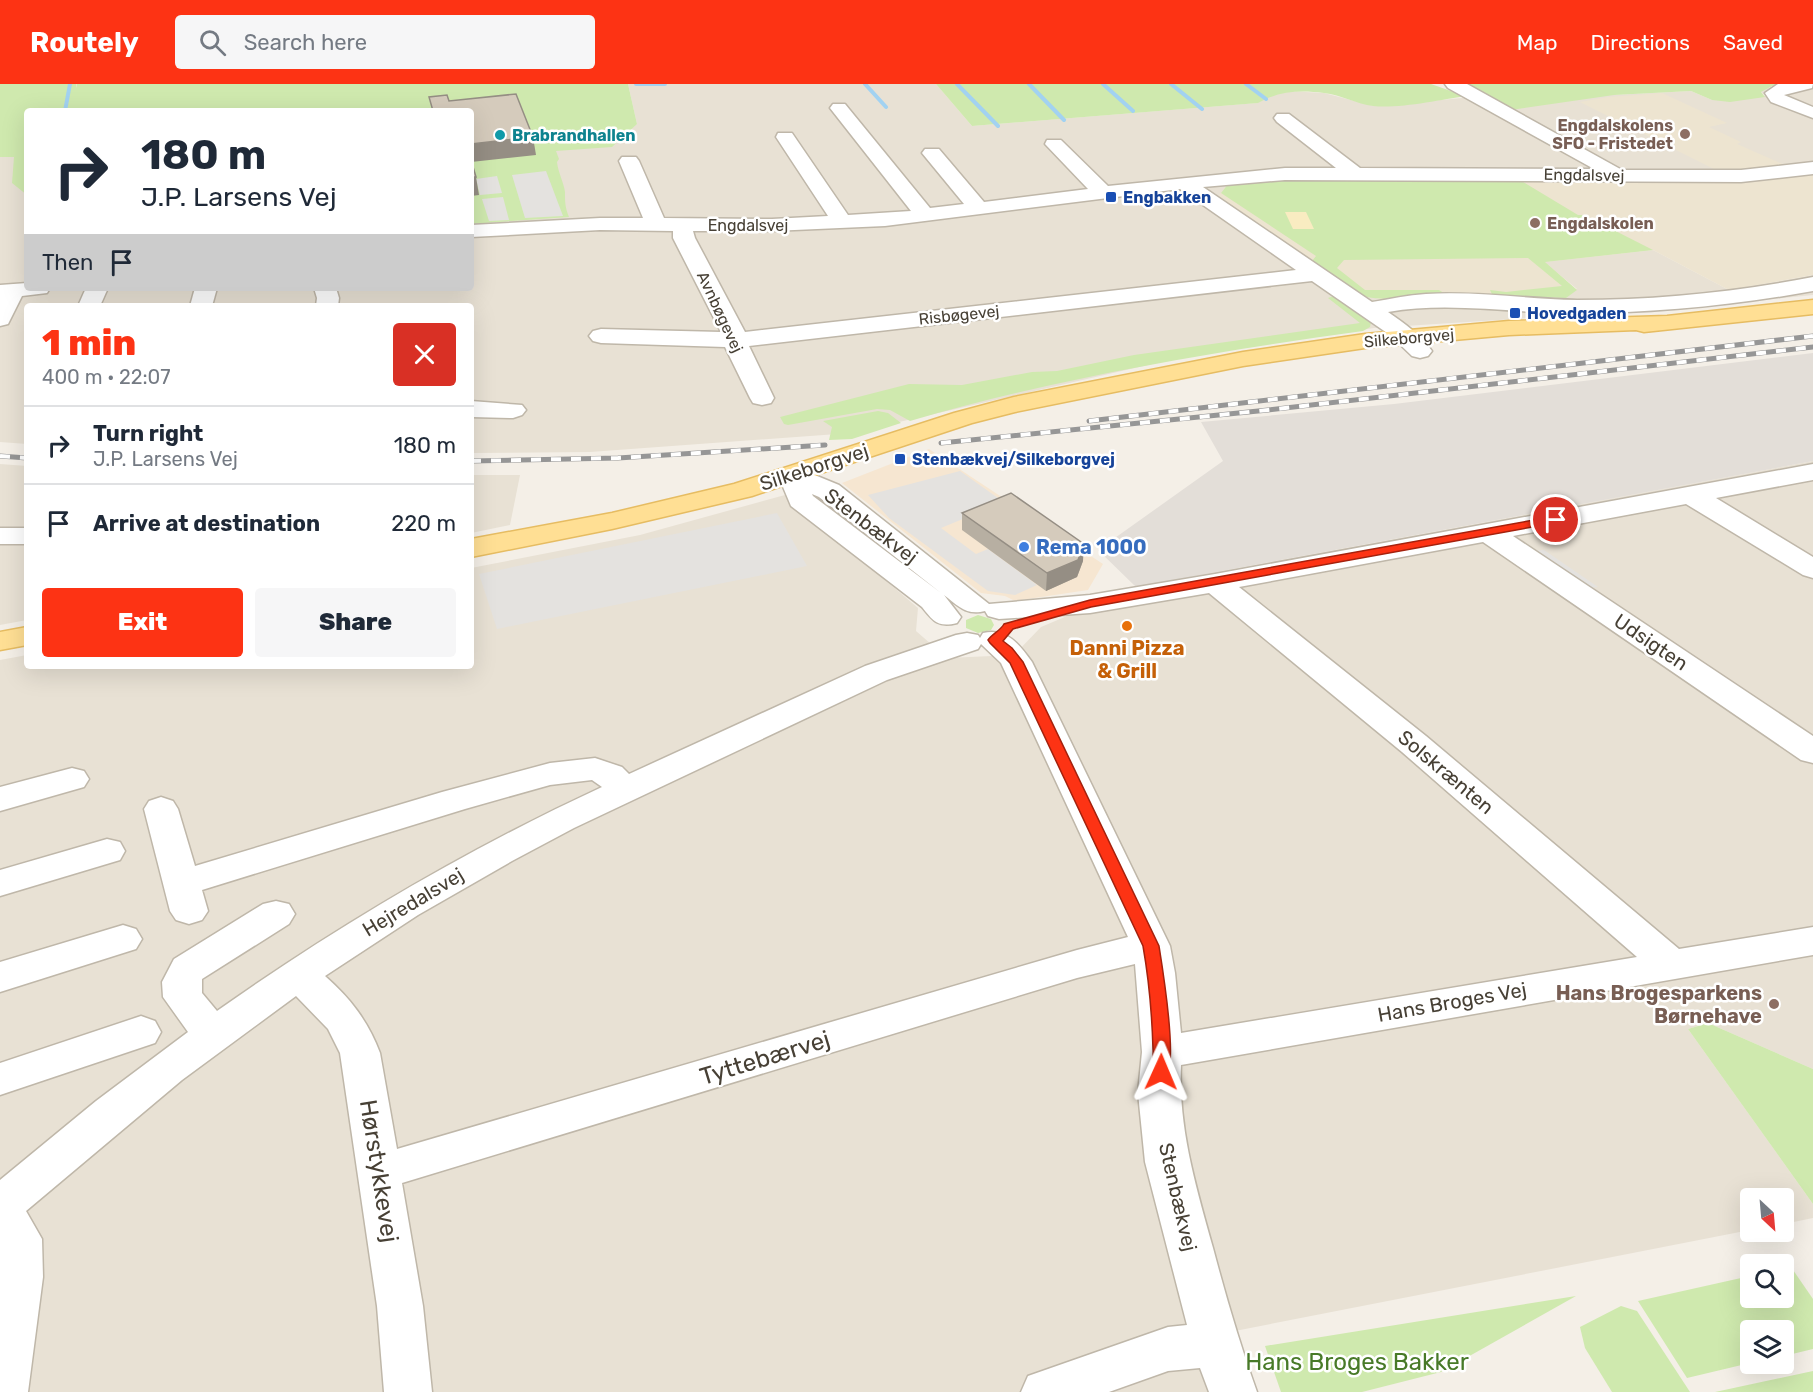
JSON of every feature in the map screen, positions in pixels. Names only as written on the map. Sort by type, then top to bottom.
[{"type":"main road","name":"Silkeborgvej","points":[[474,547],[684,505],[791,475],[963,418],[1014,405],[1156,378],[1413,344],[1509,328],[1665,322],[1813,307]]},
{"type":"main road","points":[[0,641],[24,637]]},
{"type":"street","points":[[1454,84],[1620,175]]},
{"type":"street","points":[[1806,84],[1777,90],[1774,95],[1813,113]]},
{"type":"street","points":[[839,108],[926,216]]},
{"type":"street","points":[[1283,118],[1354,174]]},
{"type":"street","points":[[785,137],[843,223]]},
{"type":"street","points":[[1054,144],[1103,193]]},
{"type":"street","points":[[932,153],[980,210]]},
{"type":"street","points":[[629,161],[654,220],[653,224]]},
{"type":"street","name":"Engdalsvej","points":[[474,231],[572,225],[843,223],[980,210],[1184,183],[1274,175],[1741,176],[1813,168]]},
{"type":"street","points":[[1184,183],[1368,309],[1413,344]]},
{"type":"street","name":"Avnbøgevej","points":[[682,224],[684,238],[737,340],[737,348],[762,398]]},
{"type":"street","name":"Risbøgevej","points":[[601,336],[737,340],[1317,274]]},
{"type":"street","points":[[1368,309],[1430,301],[1545,306],[1646,306],[1746,297],[1813,284]]},
{"type":"street","points":[[0,319],[7,291],[24,289]]},
{"type":"street","points":[[474,409],[513,410]]},
{"type":"street","name":"Hejredalsvej","points":[[0,1207],[85,1133],[213,1033],[297,974],[403,906],[468,869],[624,789],[878,672],[976,624],[1215,583],[1813,472]]},
{"type":"street","name":"Stenbækvej","points":[[791,475],[801,500],[933,601],[976,624],[1008,651],[1016,662],[1151,946],[1156,973],[1162,1052],[1159,1093],[1167,1162],[1216,1345],[1233,1392]]},
{"type":"street","points":[[1691,495],[1813,569]]},
{"type":"street","name":"Udsigten","points":[[1488,532],[1813,752]]},
{"type":"street","points":[[0,536],[24,536]]},
{"type":"street","name":"Solskrænten","points":[[1215,583],[1422,751],[1672,965]]},
{"type":"street","points":[[161,810],[186,897],[454,800],[550,774],[595,769],[610,775],[624,789]]},
{"type":"street","points":[[0,799],[72,778]]},
{"type":"street","points":[[0,883],[107,852]]},
{"type":"street","points":[[213,1033],[183,997],[181,982],[188,969],[276,914]]},
{"type":"street","points":[[0,977],[123,939]]},
{"type":"street","name":"Hans Broges Vej","points":[[1162,1052],[1813,942]]},
{"type":"street","name":"Tyttebærvej","points":[[380,1172],[1077,964],[1151,946]]},
{"type":"street","name":"Hørstykkevej","points":[[297,974],[342,1015],[353,1032],[360,1053],[400,1306],[408,1392]]},
{"type":"street","points":[[0,1079],[141,1032]]},
{"type":"street","points":[[0,1207],[20,1239],[20,1277],[4,1392]]},
{"type":"street","points":[[1046,1392],[1168,1349],[1216,1345]]},
{"type":"shaded area","points":[[0,84],[77,84],[71,108],[24,108],[24,291],[474,291],[474,223],[545,151],[637,124],[628,84],[936,84],[972,126],[1257,103],[1272,95],[1287,91],[1324,93],[1374,106],[1484,96],[1614,95],[1691,91],[1712,100],[1765,96],[1761,92],[1764,89],[1783,84],[1813,84],[1813,174],[1743,180],[1312,261],[1365,296],[1381,299],[1422,294],[1509,296],[1577,289],[1544,262],[1653,250],[1729,290],[1813,275],[1813,295],[1685,308],[1374,328],[1187,356],[851,433],[590,452],[474,453],[474,303],[24,303],[24,444],[0,442]]},
{"type":"shaded area","name":"Engdalskolens SFO - Fristedet","points":[[1662,93],[1727,123],[1709,127],[1741,142],[1737,144],[1787,166],[1718,171],[1580,102],[1608,97]]},
{"type":"shaded area","points":[[546,171],[563,216],[525,218],[512,175]]},
{"type":"shaded area","name":"Engdalskolen","points":[[1813,174],[1813,275],[1729,290],[1653,250],[1545,262],[1577,290],[1509,296],[1422,294],[1381,299],[1364,296],[1218,196],[1229,183],[1308,178],[1743,180]]},
{"type":"shaded area","points":[[497,176],[502,193],[480,195],[476,179]]},
{"type":"shaded area","points":[[503,197],[509,220],[489,221],[482,199]]},
{"type":"shaded area","points":[[1813,353],[1813,461],[1136,587],[1098,550],[1223,461],[1201,422],[1394,404]]},
{"type":"shaded area","points":[[929,449],[1103,564],[1088,590],[1015,601],[1005,596],[981,593],[842,483]]},
{"type":"shaded area","points":[[1813,461],[1813,1069],[1708,1023],[1688,1029],[1813,1204],[1813,1218],[1794,1222],[1794,1188],[1740,1188],[1740,1232],[1189,1340],[1209,1392],[0,1392],[0,660],[24,656],[24,669],[474,669],[474,567],[640,535],[785,495],[918,608],[916,631],[947,658],[1014,655],[1041,627],[1136,587]]},
{"type":"shaded area","points":[[0,464],[24,466],[24,621],[0,625]]},
{"type":"shaded area","points":[[960,471],[1012,508],[970,516],[941,528],[976,554],[988,549],[1037,585],[1015,595],[988,591],[889,518],[868,495]]},
{"type":"shaded area","points":[[474,475],[520,475],[510,525],[474,532]]},
{"type":"shaded area","points":[[777,513],[807,566],[497,629],[479,574]]},
{"type":"shaded area","points":[[1544,550],[1598,587],[1573,589],[1518,552]]},
{"type":"green space","points":[[0,84],[76,84],[76,88],[77,84],[628,84],[637,124],[612,147],[556,151],[569,217],[474,224],[474,108],[24,108],[24,193],[12,183],[14,157],[0,157]]},
{"type":"green space","points":[[936,84],[1431,84],[1465,96],[1419,104],[1383,107],[1367,105],[1330,94],[1298,92],[1273,96],[1258,103],[972,126]]},
{"type":"green space","points":[[1463,84],[1783,84],[1772,86],[1761,92],[1765,97],[1730,102],[1712,100],[1691,91],[1614,95],[1511,110]]},
{"type":"green space","points":[[1308,178],[1518,179],[1578,215],[1584,215],[1653,250],[1545,262],[1577,290],[1566,298],[1493,296],[1490,290],[1506,292],[1562,286],[1528,258],[1344,260],[1337,268],[1365,290],[1439,290],[1447,295],[1385,299],[1367,297],[1312,261],[1316,256],[1221,193],[1229,183]]},
{"type":"green space","points":[[1334,296],[1371,322],[1370,327],[1363,331],[1191,357],[1078,379],[910,421],[890,410],[877,409],[788,425],[784,424],[780,417],[909,384],[962,385],[1032,372],[1057,371],[1134,355],[1360,323],[1328,298]]},
{"type":"green space","points":[[878,411],[888,413],[901,423],[852,439],[829,440],[832,427],[823,421]]},
{"type":"green space","points":[[978,615],[991,619],[994,625],[991,630],[978,633],[966,628],[966,620]]},
{"type":"green space","points":[[1708,1023],[1813,1069],[1813,1204],[1688,1029]]},
{"type":"green space","points":[[1794,1271],[1813,1299],[1813,1349],[1794,1354],[1794,1320],[1740,1320],[1740,1365],[1687,1378],[1638,1301],[1740,1278],[1740,1308],[1794,1308]]},
{"type":"green space","name":"Hans Broges Bakker","points":[[1576,1296],[1441,1372],[1362,1392],[1281,1392],[1265,1346]]},
{"type":"green space","points":[[1621,1306],[1637,1311],[1690,1392],[1612,1392],[1585,1348],[1580,1327]]},
{"type":"green space","points":[[1813,1371],[1813,1392],[1715,1392]]},
{"type":"sand","points":[[1285,212],[1306,212],[1314,229],[1293,229]]},
{"type":"building","points":[[516,94],[533,137],[474,144],[474,108],[432,108],[429,97],[447,95],[449,101]]},
{"type":"building","points":[[1011,493],[1084,544],[1078,560],[1047,573],[962,513]]},
{"type":"waterway","points":[[66,108],[70,84]]},
{"type":"waterway","points":[[636,84],[665,84]]},
{"type":"waterway","points":[[865,84],[886,107]]},
{"type":"waterway","points":[[957,84],[998,126]]},
{"type":"waterway","points":[[1029,84],[1064,120]]},
{"type":"waterway","points":[[1103,84],[1133,111]]},
{"type":"waterway","points":[[1171,84],[1202,109]]},
{"type":"waterway","points":[[1246,84],[1266,99]]},
{"type":"railway","points":[[1089,421],[1813,336]]},
{"type":"railway","points":[[941,443],[1268,410],[1813,347]]},
{"type":"railway","points":[[474,461],[618,458],[825,445]]},
{"type":"railway","points":[[0,456],[24,458]]},
{"type":"place","name":"Engdalskolens SFO - Fristedet","points":[[1685,134]]},
{"type":"place","name":"Brabrandhallen","points":[[500,135]]},
{"type":"place","name":"Engbakken","points":[[1111,197]]},
{"type":"place","name":"Engdalskolen","points":[[1535,223]]},
{"type":"place","name":"Hovedgaden","points":[[1515,313]]},
{"type":"place","name":"Stenbækvej/Silkeborgvej","points":[[900,459]]},
{"type":"place","name":"Rema 1000","points":[[1024,547]]},
{"type":"place","name":"Danni Pizza & Grill","points":[[1127,626]]},
{"type":"place","name":"Hans Brogesparkens Børnehave","points":[[1774,1004]]},
{"type":"route","points":[[1161,1072],[1162,1052],[1156,973],[1151,946],[1016,662],[1008,651],[994,640],[1002,637],[1009,627],[1090,604],[1556,520]]}]
